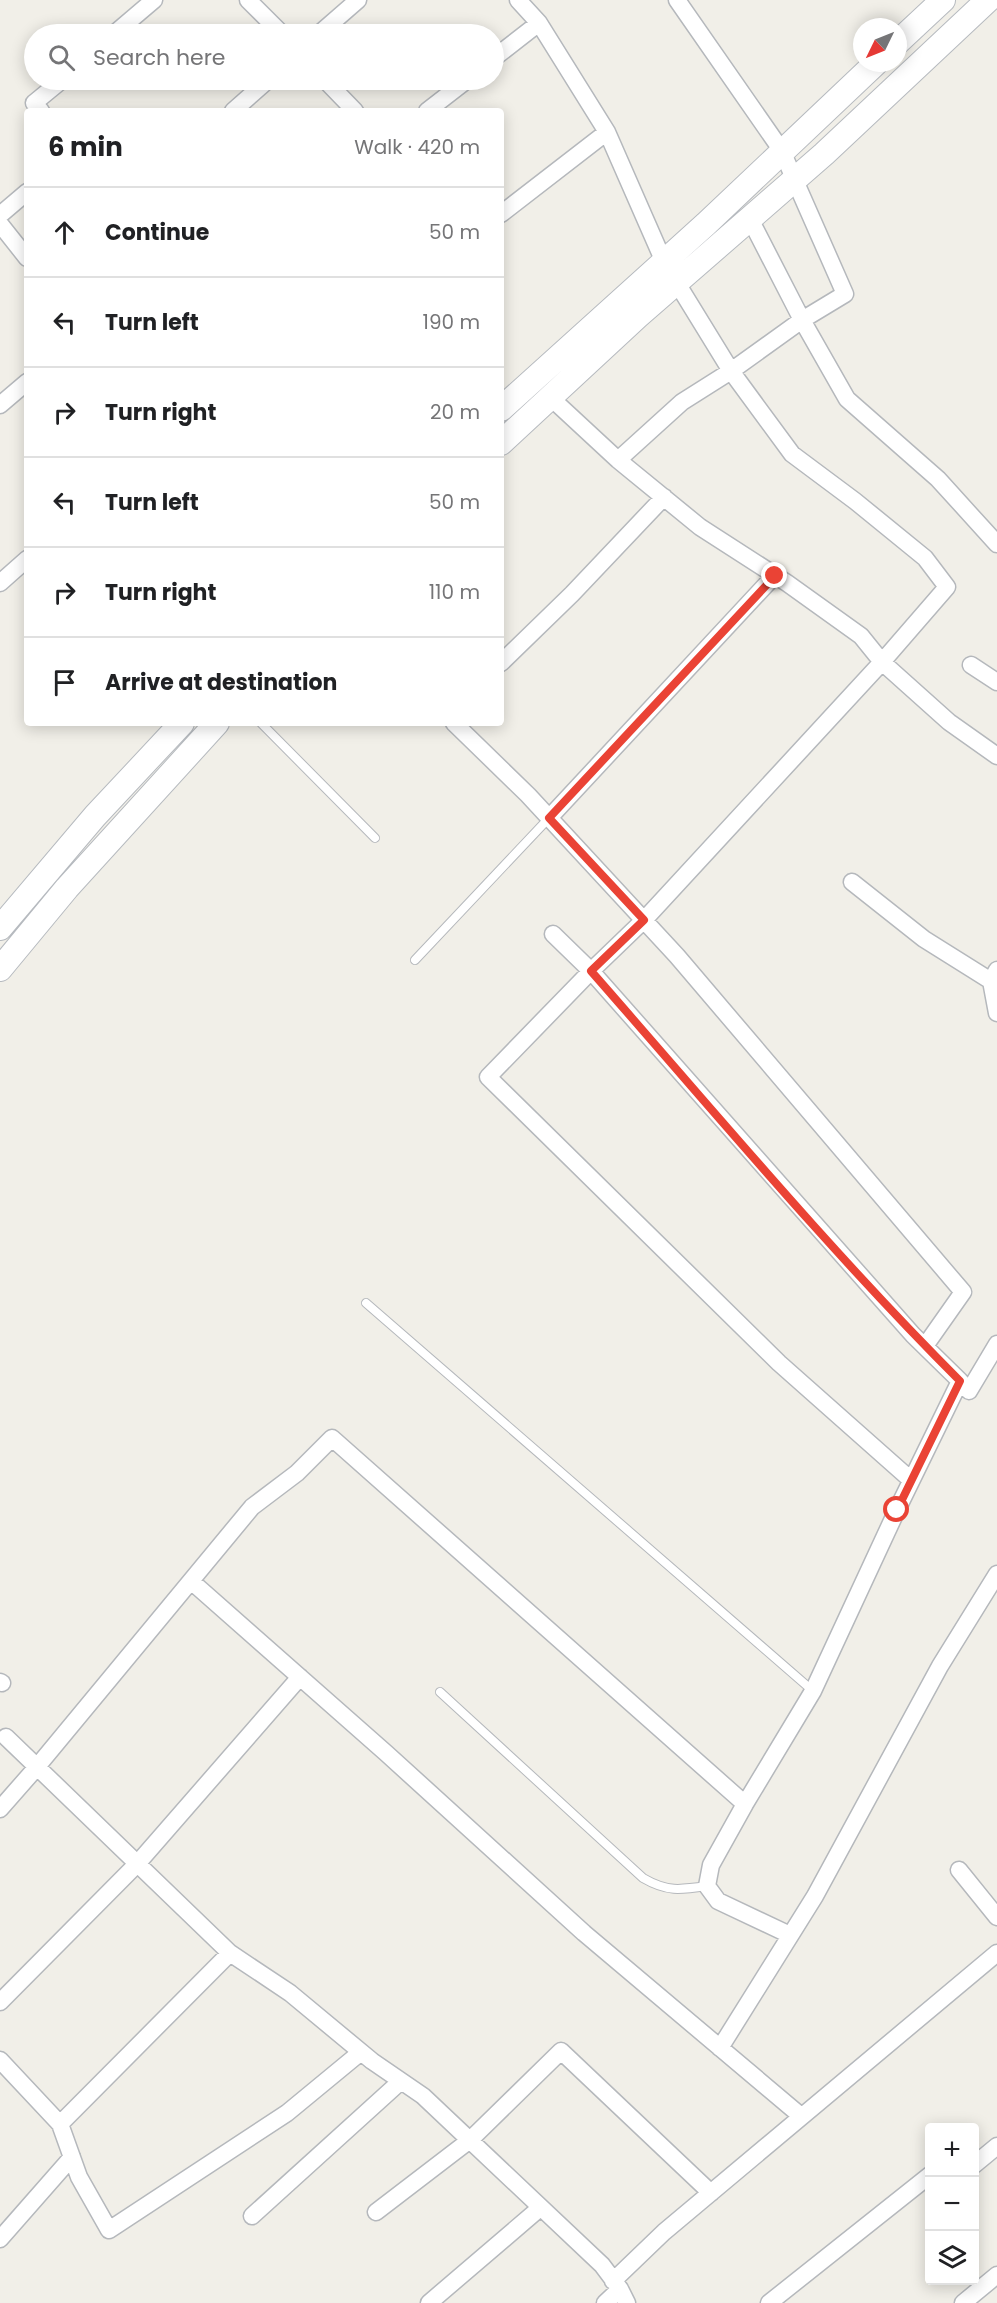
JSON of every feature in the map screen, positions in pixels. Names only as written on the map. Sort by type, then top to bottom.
[{"type":"street","points":[[126,24],[154,0]]},
{"type":"street","points":[[249,0],[272,24]]},
{"type":"street","points":[[330,24],[358,0]]},
{"type":"street","points":[[518,0],[538,23],[607,132],[664,262],[731,371],[792,454],[925,558],[947,587],[882,662],[644,920],[488,1077],[779,1363],[911,1480]]},
{"type":"street","points":[[618,460],[682,402],[731,371],[802,320],[845,294],[782,151],[677,0]]},
{"type":"street","points":[[907,34],[943,0]]},
{"type":"street","points":[[504,440],[677,282],[796,180],[988,0]]},
{"type":"street","points":[[504,50],[538,23]]},
{"type":"street","points":[[504,406],[664,262],[866,72]]},
{"type":"street","points":[[38,108],[34,103],[50,90]]},
{"type":"street","points":[[236,108],[257,90]]},
{"type":"street","points":[[335,90],[352,108]]},
{"type":"street","points":[[431,108],[454,90]]},
{"type":"street","points":[[504,212],[607,132]]},
{"type":"street","points":[[0,215],[24,195]]},
{"type":"street","points":[[750,219],[802,320],[847,399],[938,479],[997,544]]},
{"type":"street","points":[[0,224],[24,254]]},
{"type":"street","points":[[0,405],[24,385]]},
{"type":"street","points":[[550,397],[618,460],[700,526],[861,636],[882,662],[949,722],[997,756]]},
{"type":"street","points":[[504,660],[572,594],[664,497]]},
{"type":"street","points":[[0,583],[24,562]]},
{"type":"street","points":[[549,818],[775,576]]},
{"type":"street","points":[[971,665],[997,682]]},
{"type":"street","points":[[0,928],[95,816],[179,726]]},
{"type":"street","points":[[0,969],[67,888],[214,726]]},
{"type":"street","points":[[457,726],[549,818],[644,920],[929,1249],[963,1292],[925,1346]]},
{"type":"street","points":[[852,882],[924,939],[994,976],[997,1013]]},
{"type":"street","points":[[553,934],[591,971],[827,1240],[969,1391],[997,1344]]},
{"type":"street","points":[[790,1935],[718,1901],[706,1886],[711,1866],[745,1804],[813,1691],[911,1480],[960,1381]]},
{"type":"street","points":[[0,1809],[252,1507],[297,1473],[332,1438],[745,1804]]},
{"type":"street","points":[[720,2048],[815,1896],[940,1666],[997,1574]]},
{"type":"street","points":[[191,1581],[584,1933],[801,2116]]},
{"type":"street","points":[[0,2002],[137,1864],[300,1677]]},
{"type":"street","points":[[6,1737],[230,1953],[290,1993],[361,2052],[423,2096],[602,2265],[620,2291]]},
{"type":"street","points":[[959,1870],[997,1917]]},
{"type":"street","points":[[60,2124],[230,1953]]},
{"type":"street","points":[[605,2303],[620,2291],[664,2232],[997,1953]]},
{"type":"street","points":[[376,2212],[470,2140],[561,2051],[711,2193]]},
{"type":"street","points":[[0,2060],[60,2124],[79,2177],[109,2230],[287,2113],[361,2052]]},
{"type":"street","points":[[252,2216],[401,2081]]},
{"type":"street","points":[[979,2162],[997,2146]]},
{"type":"street","points":[[0,2239],[72,2157]]},
{"type":"street","points":[[769,2303],[927,2177]]},
{"type":"street","points":[[429,2303],[540,2208]]},
{"type":"street","points":[[963,2303],[997,2275]]},
{"type":"lane","points":[[264,726],[375,838]]},
{"type":"lane","points":[[415,960],[549,818]]},
{"type":"lane","points":[[366,1303],[813,1691]]},
{"type":"lane","points":[[440,1692],[643,1878],[658,1887],[676,1890],[706,1886]]},
{"type":"route","points":[[775,576],[549,818],[644,920],[591,971],[827,1240],[913,1335],[960,1381],[897,1510]]}]
